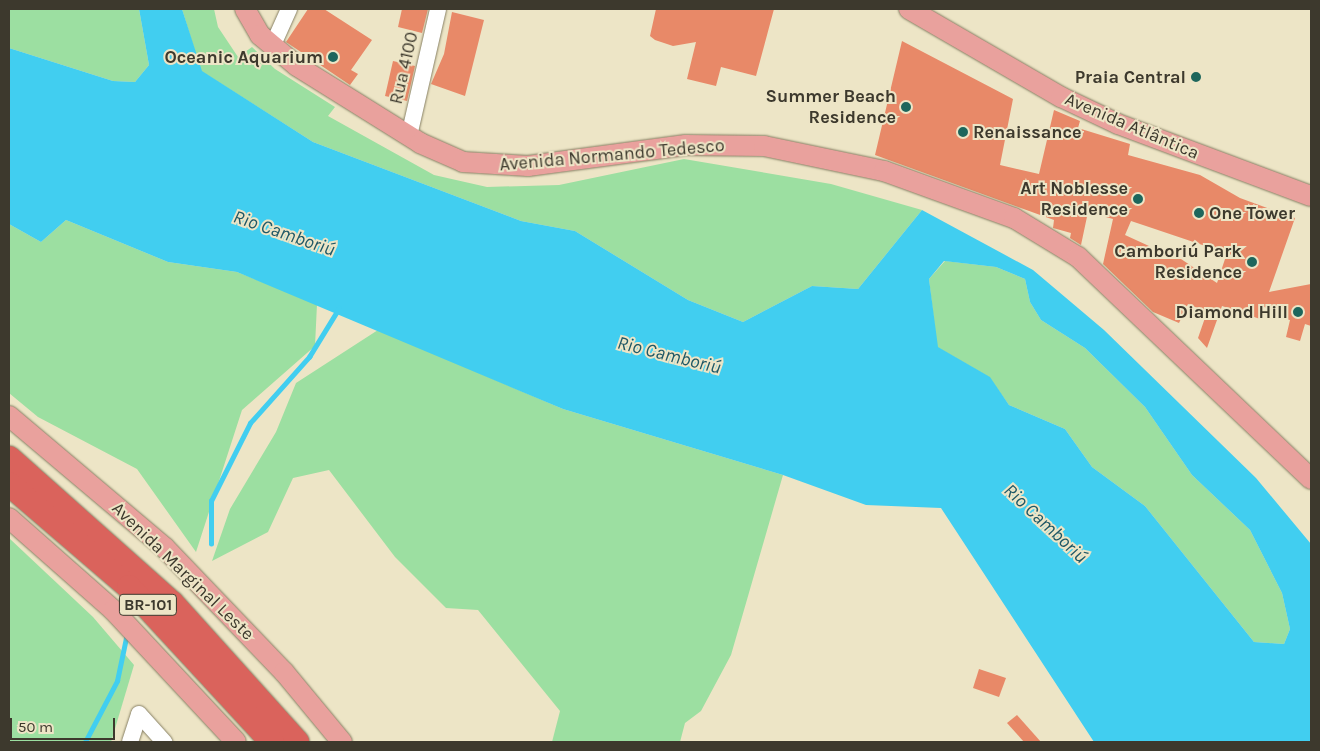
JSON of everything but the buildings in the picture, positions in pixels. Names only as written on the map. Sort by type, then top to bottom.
[{"type":"highway","name":"BR-101","points":[[9,458],[152,583],[297,742]]},
{"type":"highway","name":"BR-101","points":[[9,484],[129,587],[272,742]]},
{"type":"main road","name":"Avenida Normando Tedesco","points":[[245,9],[272,47],[409,136],[463,162],[494,166],[550,164],[703,144],[764,146],[851,161],[990,209],[1047,236],[1078,258],[1311,479]]},
{"type":"main road","name":"Avenida Atlântica","points":[[909,9],[1061,97],[1118,124],[1311,196]]},
{"type":"main road","name":"Avenida Marginal Leste","points":[[9,416],[166,548],[278,665],[342,742]]},
{"type":"main road","points":[[9,518],[120,617],[236,742]]},
{"type":"street","points":[[272,47],[289,9]]},
{"type":"street","name":"Rua 4100","points":[[409,136],[438,9]]},
{"type":"street","points":[[130,742],[139,714],[164,742]]},
{"type":"green space","points":[[9,9],[139,9],[149,65],[135,82],[113,81],[9,48]]},
{"type":"green space","points":[[182,9],[214,9],[218,27],[238,57],[252,47],[275,69],[335,107],[328,116],[434,175],[487,187],[559,185],[684,159],[831,184],[922,210],[858,289],[812,286],[743,322],[688,300],[575,231],[521,221],[313,142],[201,71]]},
{"type":"green space","points":[[66,220],[168,262],[237,272],[317,304],[315,346],[242,410],[196,552],[137,469],[38,417],[9,393],[9,224],[41,242]]},
{"type":"green space","points":[[945,261],[996,267],[1025,279],[1030,302],[1041,320],[1085,348],[1145,407],[1192,475],[1250,530],[1282,593],[1290,629],[1284,644],[1254,642],[1145,506],[1092,467],[1065,429],[1009,405],[989,377],[937,347],[929,279]]},
{"type":"green space","points":[[378,330],[563,409],[783,475],[731,655],[701,711],[685,723],[680,742],[552,742],[560,711],[478,610],[446,608],[395,557],[329,470],[293,478],[268,532],[212,561],[230,509],[276,432],[296,383]]},
{"type":"green space","points":[[9,538],[93,617],[134,665],[111,742],[9,742]]},
{"type":"water","name":"Rio Camboriú","points":[[139,9],[182,9],[202,71],[313,142],[521,221],[575,231],[688,300],[743,322],[812,286],[858,289],[922,210],[1033,270],[1104,330],[1256,478],[1311,544],[1311,742],[1094,742],[941,508],[866,505],[783,475],[563,409],[237,272],[168,262],[66,220],[41,242],[9,224],[9,48],[113,81],[135,82],[149,65]],"holes":[[[944,261],[996,267],[1025,279],[1030,302],[1041,320],[1085,348],[1145,407],[1192,475],[1250,530],[1282,593],[1290,629],[1284,644],[1254,642],[1145,506],[1092,467],[1065,429],[1009,405],[990,377],[938,347],[929,279]]]},
{"type":"waterway","points":[[211,544],[211,501],[250,423],[309,357],[339,308]]},
{"type":"waterway","points":[[85,742],[117,681],[126,638]]},
{"type":"place","name":"Oceanic Aquarium","points":[[333,57]]},
{"type":"place","name":"Praia Central","points":[[1196,77]]},
{"type":"place","name":"Summer Beach Residence","points":[[906,107]]},
{"type":"place","name":"Renaissance","points":[[963,132]]},
{"type":"place","name":"Art Noblesse Residence","points":[[1138,199]]},
{"type":"place","name":"One Tower","points":[[1199,213]]},
{"type":"place","name":"Camboriú Park Residence","points":[[1252,262]]},
{"type":"place","name":"Diamond Hill","points":[[1298,312]]}]
